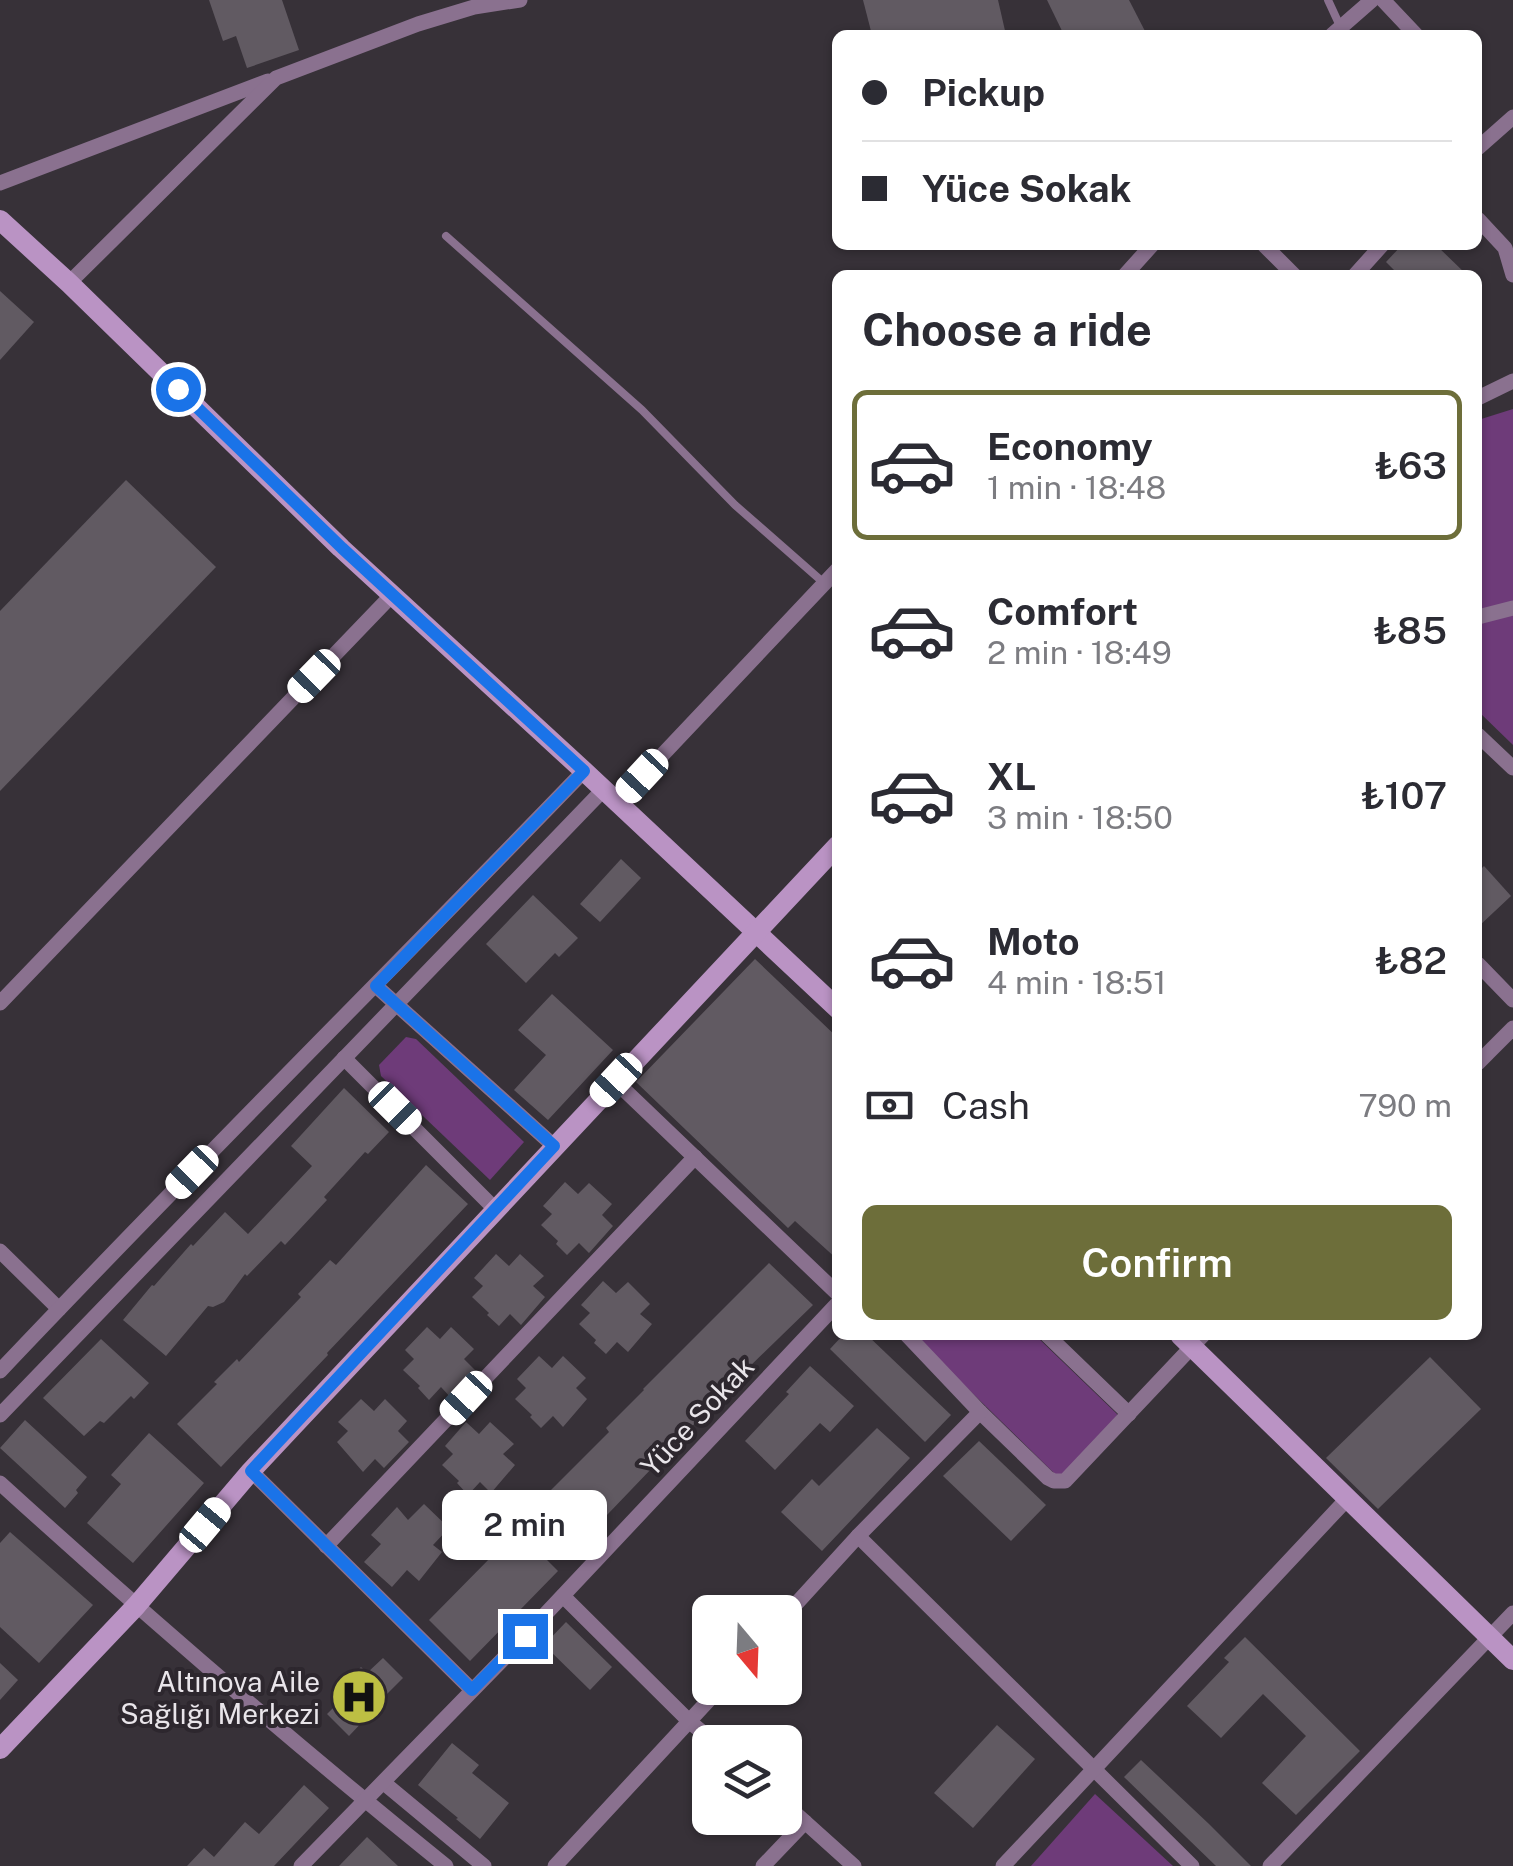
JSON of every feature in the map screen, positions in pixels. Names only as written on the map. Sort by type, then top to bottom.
[{"type":"street","points":[[0,183],[418,24],[474,7],[520,0]]},
{"type":"street","points":[[1337,30],[1372,0]]},
{"type":"street","points":[[1383,0],[1411,30]]},
{"type":"street","points":[[69,282],[276,78]]},
{"type":"street","points":[[1482,144],[1513,117]]},
{"type":"street","points":[[0,220],[392,595],[832,1004]]},
{"type":"street","points":[[1482,222],[1505,248],[1513,276]]},
{"type":"street","points":[[1130,270],[1148,250]]},
{"type":"street","points":[[1269,250],[1289,270]]},
{"type":"street","points":[[1360,270],[1378,250]]},
{"type":"street","points":[[1482,396],[1513,381]]},
{"type":"street","points":[[0,1415],[396,1004],[832,575]]},
{"type":"street","points":[[0,1002],[392,595]]},
{"type":"street","points":[[1482,615],[1513,608]]},
{"type":"street","points":[[1482,738],[1513,768]]},
{"type":"street","points":[[0,1372],[584,771]]},
{"type":"street","points":[[0,1749],[136,1606],[251,1471],[832,852]]},
{"type":"street","points":[[1482,968],[1513,1000]]},
{"type":"street","points":[[376,986],[554,1146]]},
{"type":"street","points":[[1482,1060],[1513,1028]]},
{"type":"street","points":[[344,1058],[495,1209]]},
{"type":"street","points":[[616,1080],[832,1288]]},
{"type":"street","points":[[326,1546],[694,1156]]},
{"type":"street","points":[[0,1251],[59,1309]]},
{"type":"street","name":"Yüce Sokak","points":[[300,1866],[832,1309]]},
{"type":"street","points":[[912,1340],[1048,1478],[1060,1482],[1069,1478],[1129,1414],[1191,1340]]},
{"type":"street","points":[[1052,1340],[1129,1414]]},
{"type":"street","points":[[1193,1340],[1513,1660]]},
{"type":"street","points":[[802,1597],[980,1412]]},
{"type":"street","points":[[251,1471],[472,1690]]},
{"type":"street","points":[[0,1483],[136,1606],[446,1866]]},
{"type":"street","points":[[1003,1866],[1348,1498]]},
{"type":"street","points":[[858,1536],[1192,1866]]},
{"type":"street","points":[[562,1596],[694,1725]]},
{"type":"street","points":[[1270,1866],[1513,1613]]},
{"type":"street","points":[[555,1866],[705,1705]]},
{"type":"street","points":[[384,1782],[484,1866]]},
{"type":"street","points":[[802,1819],[854,1866]]},
{"type":"street","points":[[762,1866],[806,1822]]},
{"type":"lane","points":[[1328,0],[1336,30]]},
{"type":"lane","points":[[446,236],[642,410],[735,504],[824,583]]},
{"type":"shaded area","points":[[1513,409],[1513,745],[1482,715],[1482,419]]},
{"type":"shaded area","points":[[406,1037],[416,1039],[524,1142],[490,1180],[381,1076],[379,1065]]},
{"type":"shaded area","points":[[918,1340],[1040,1340],[1117,1414],[1116,1422],[1064,1474],[1057,1476]]},
{"type":"shaded area","points":[[1095,1794],[1173,1866],[1031,1866]]},
{"type":"building","points":[[209,0],[282,0],[299,50],[247,68],[236,36],[223,41]]},
{"type":"building","points":[[863,0],[998,0],[1005,30],[871,30]]},
{"type":"building","points":[[1047,0],[1129,0],[1144,30],[1062,30]]},
{"type":"building","points":[[1397,250],[1441,250],[1462,270],[1394,270],[1386,262]]},
{"type":"building","points":[[0,291],[34,322],[0,360]]},
{"type":"building","points":[[126,480],[216,567],[0,791],[0,611]]},
{"type":"building","points":[[621,859],[641,878],[600,922],[580,904]]},
{"type":"building","points":[[1482,868],[1511,896],[1482,923]]},
{"type":"building","points":[[533,895],[578,938],[559,957],[555,953],[526,983],[486,944]]},
{"type":"building","points":[[755,959],[832,1032],[832,1255],[795,1221],[788,1228],[636,1082]]},
{"type":"building","points":[[552,994],[613,1050],[548,1120],[514,1090],[546,1055],[518,1030]]},
{"type":"building","points":[[344,1088],[389,1132],[368,1154],[365,1152],[285,1245],[281,1241],[245,1274],[224,1302],[208,1306],[166,1356],[123,1320],[225,1212],[248,1234],[312,1166],[291,1146]]},
{"type":"building","points":[[426,1165],[468,1204],[221,1467],[177,1424],[301,1297],[298,1294],[330,1260],[336,1265]]},
{"type":"building","points":[[565,1182],[578,1194],[589,1183],[612,1204],[602,1215],[613,1226],[589,1253],[579,1243],[567,1255],[541,1225],[552,1214],[543,1206]]},
{"type":"building","points":[[496,1254],[509,1266],[520,1254],[544,1276],[533,1286],[545,1297],[521,1325],[510,1314],[499,1326],[472,1297],[483,1286],[474,1278]]},
{"type":"building","points":[[769,1263],[813,1305],[584,1539],[543,1498],[609,1432],[606,1428],[643,1389]]},
{"type":"building","points":[[603,1281],[616,1293],[628,1282],[650,1304],[640,1314],[652,1324],[628,1352],[617,1342],[606,1354],[579,1324],[590,1313],[581,1305]]},
{"type":"building","points":[[427,1327],[440,1339],[451,1327],[474,1349],[464,1359],[475,1370],[451,1398],[441,1387],[429,1400],[403,1370],[414,1359],[405,1350]]},
{"type":"building","points":[[101,1339],[149,1383],[84,1436],[43,1398]]},
{"type":"building","points":[[838,1340],[872,1340],[951,1415],[925,1442],[830,1349]]},
{"type":"building","points":[[539,1356],[552,1368],[563,1356],[586,1378],[576,1388],[587,1399],[563,1427],[553,1416],[541,1428],[515,1399],[526,1388],[517,1379]]},
{"type":"building","points":[[1430,1357],[1481,1409],[1378,1509],[1326,1458]]},
{"type":"building","points":[[810,1366],[854,1406],[830,1432],[820,1423],[775,1470],[745,1441]]},
{"type":"building","points":[[361,1399],[374,1411],[385,1399],[407,1421],[398,1431],[409,1442],[384,1468],[375,1459],[363,1472],[337,1442],[348,1431],[338,1422]]},
{"type":"building","points":[[25,1420],[87,1477],[65,1508],[0,1448]]},
{"type":"building","points":[[466,1422],[479,1434],[490,1422],[514,1444],[503,1454],[515,1465],[491,1493],[480,1482],[468,1495],[442,1465],[453,1454],[445,1446]]},
{"type":"building","points":[[877,1428],[910,1458],[822,1551],[781,1512],[812,1479],[819,1486]]},
{"type":"building","points":[[149,1433],[204,1483],[133,1563],[87,1523],[121,1484],[111,1475]]},
{"type":"building","points":[[979,1441],[1046,1505],[1011,1541],[943,1476]]},
{"type":"building","points":[[424,1504],[449,1528],[433,1545],[442,1552],[419,1581],[407,1570],[392,1587],[364,1562],[381,1544],[371,1535],[397,1507],[408,1520]]},
{"type":"building","points":[[10,1532],[93,1605],[39,1663],[0,1627],[0,1543]]},
{"type":"building","points":[[509,1532],[535,1557],[539,1552],[558,1571],[470,1661],[429,1620],[495,1553],[492,1550]]},
{"type":"building","points":[[566,1622],[612,1667],[590,1690],[544,1645]]},
{"type":"building","points":[[1245,1637],[1360,1751],[1296,1815],[1262,1783],[1306,1736],[1263,1694],[1221,1738],[1187,1706],[1229,1662],[1224,1658]]},
{"type":"building","name":"Altınova Aile Sağlığı Merkezi","points":[[383,1658],[403,1678],[363,1713],[367,1717],[349,1736],[327,1714],[342,1699],[336,1693],[361,1667],[367,1673]]},
{"type":"building","points":[[0,1663],[18,1680],[0,1700]]},
{"type":"building","points":[[997,1725],[1035,1759],[973,1828],[934,1793]]},
{"type":"building","points":[[452,1743],[479,1765],[472,1773],[509,1803],[480,1839],[418,1785]]},
{"type":"building","points":[[1141,1760],[1251,1866],[1216,1866],[1124,1777]]},
{"type":"building","points":[[304,1785],[329,1808],[274,1866],[187,1866],[204,1848],[214,1857],[245,1822],[259,1834]]},
{"type":"building","points":[[367,1837],[398,1866],[339,1866]]},
{"type":"place","name":"Altınova Aile Sağlığı Merkezi","points":[[359,1697]]},
{"type":"route","points":[[178,389],[342,548],[584,771],[376,986],[554,1146],[251,1471],[472,1690],[525,1636]]}]
